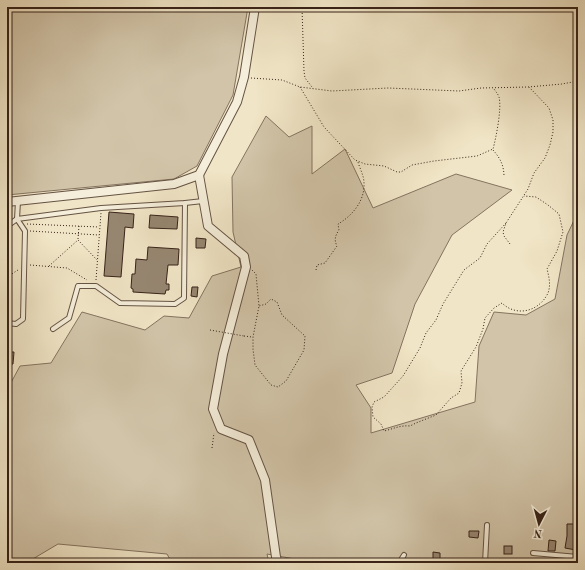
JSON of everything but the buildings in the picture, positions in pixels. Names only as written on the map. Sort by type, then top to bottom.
[{"type":"street","points":[[255,7],[244,77],[237,102],[199,175],[208,226],[244,256],[246,267],[222,354],[212,409],[221,429],[249,440],[265,480],[278,563]]},
{"type":"street","points":[[7,202],[174,184],[199,175]]},
{"type":"lane","points":[[7,323],[16,324],[23,319],[25,231],[16,219],[18,200]]},
{"type":"lane","points":[[7,226],[16,219],[101,208],[203,201]]},
{"type":"lane","points":[[53,329],[69,318],[78,286],[96,286],[120,302],[175,304],[184,298],[185,203]]},
{"type":"lane","points":[[485,563],[488,525]]},
{"type":"lane","points":[[534,553],[578,557]]},
{"type":"lane","points":[[399,563],[404,555]]},
{"type":"path","points":[[302,7],[304,72],[308,83],[313,88]]},
{"type":"path","points":[[244,77],[282,80],[300,87],[332,91],[388,88],[459,91],[481,88],[528,87],[578,81]]},
{"type":"path","points":[[300,87],[324,127],[354,160],[365,164],[384,166],[397,172],[401,172],[412,165],[477,156],[493,149]]},
{"type":"path","points":[[524,196],[536,198],[548,205],[558,214],[563,232],[557,251],[547,269],[550,281],[548,292],[541,303],[528,311],[516,311],[507,308],[502,303],[494,308],[485,318],[483,329],[476,347],[461,371],[462,382],[459,393],[451,398],[436,415],[416,422],[410,426],[402,425],[384,430],[381,424],[373,417],[372,407],[374,402],[384,397],[403,376],[420,348],[426,333],[436,320],[443,304],[464,270],[480,258],[486,244],[506,223],[528,189],[534,173],[545,158],[553,132],[552,120],[549,108],[528,87]]},
{"type":"path","points":[[493,88],[498,95],[500,102],[496,138],[493,149]]},
{"type":"path","points":[[493,149],[500,159],[504,176]]},
{"type":"path","points":[[316,270],[317,265],[325,262],[337,246],[334,241],[339,230],[338,224],[346,219],[355,209],[363,196],[364,183],[358,161]]},
{"type":"path","points":[[7,277],[25,265],[49,266],[67,268],[96,286],[101,208]]},
{"type":"path","points":[[506,223],[503,232],[510,244]]},
{"type":"path","points":[[100,227],[26,224],[25,231],[100,235]]},
{"type":"path","points":[[79,226],[78,240],[98,260]]},
{"type":"path","points":[[49,266],[78,240]]},
{"type":"path","points":[[252,269],[256,274],[259,306],[253,337],[255,365],[271,385],[278,387],[286,381],[304,350],[305,336],[282,315],[277,302],[271,299],[266,304],[259,306]]},
{"type":"path","points":[[210,330],[253,337]]},
{"type":"shaded area","points":[[7,7],[248,7],[233,95],[197,166],[174,179],[7,195]]},
{"type":"shaded area","points":[[266,116],[289,137],[312,126],[312,174],[345,149],[373,208],[456,174],[512,190],[452,235],[415,304],[392,373],[356,385],[371,408],[371,433],[475,402],[479,346],[494,312],[526,315],[555,299],[567,235],[578,212],[578,563],[306,563],[306,561],[267,554],[269,563],[172,563],[167,554],[58,544],[26,563],[7,563],[7,390],[20,366],[51,363],[82,312],[145,330],[164,316],[189,318],[212,276],[241,267],[233,232],[232,177]]}]
